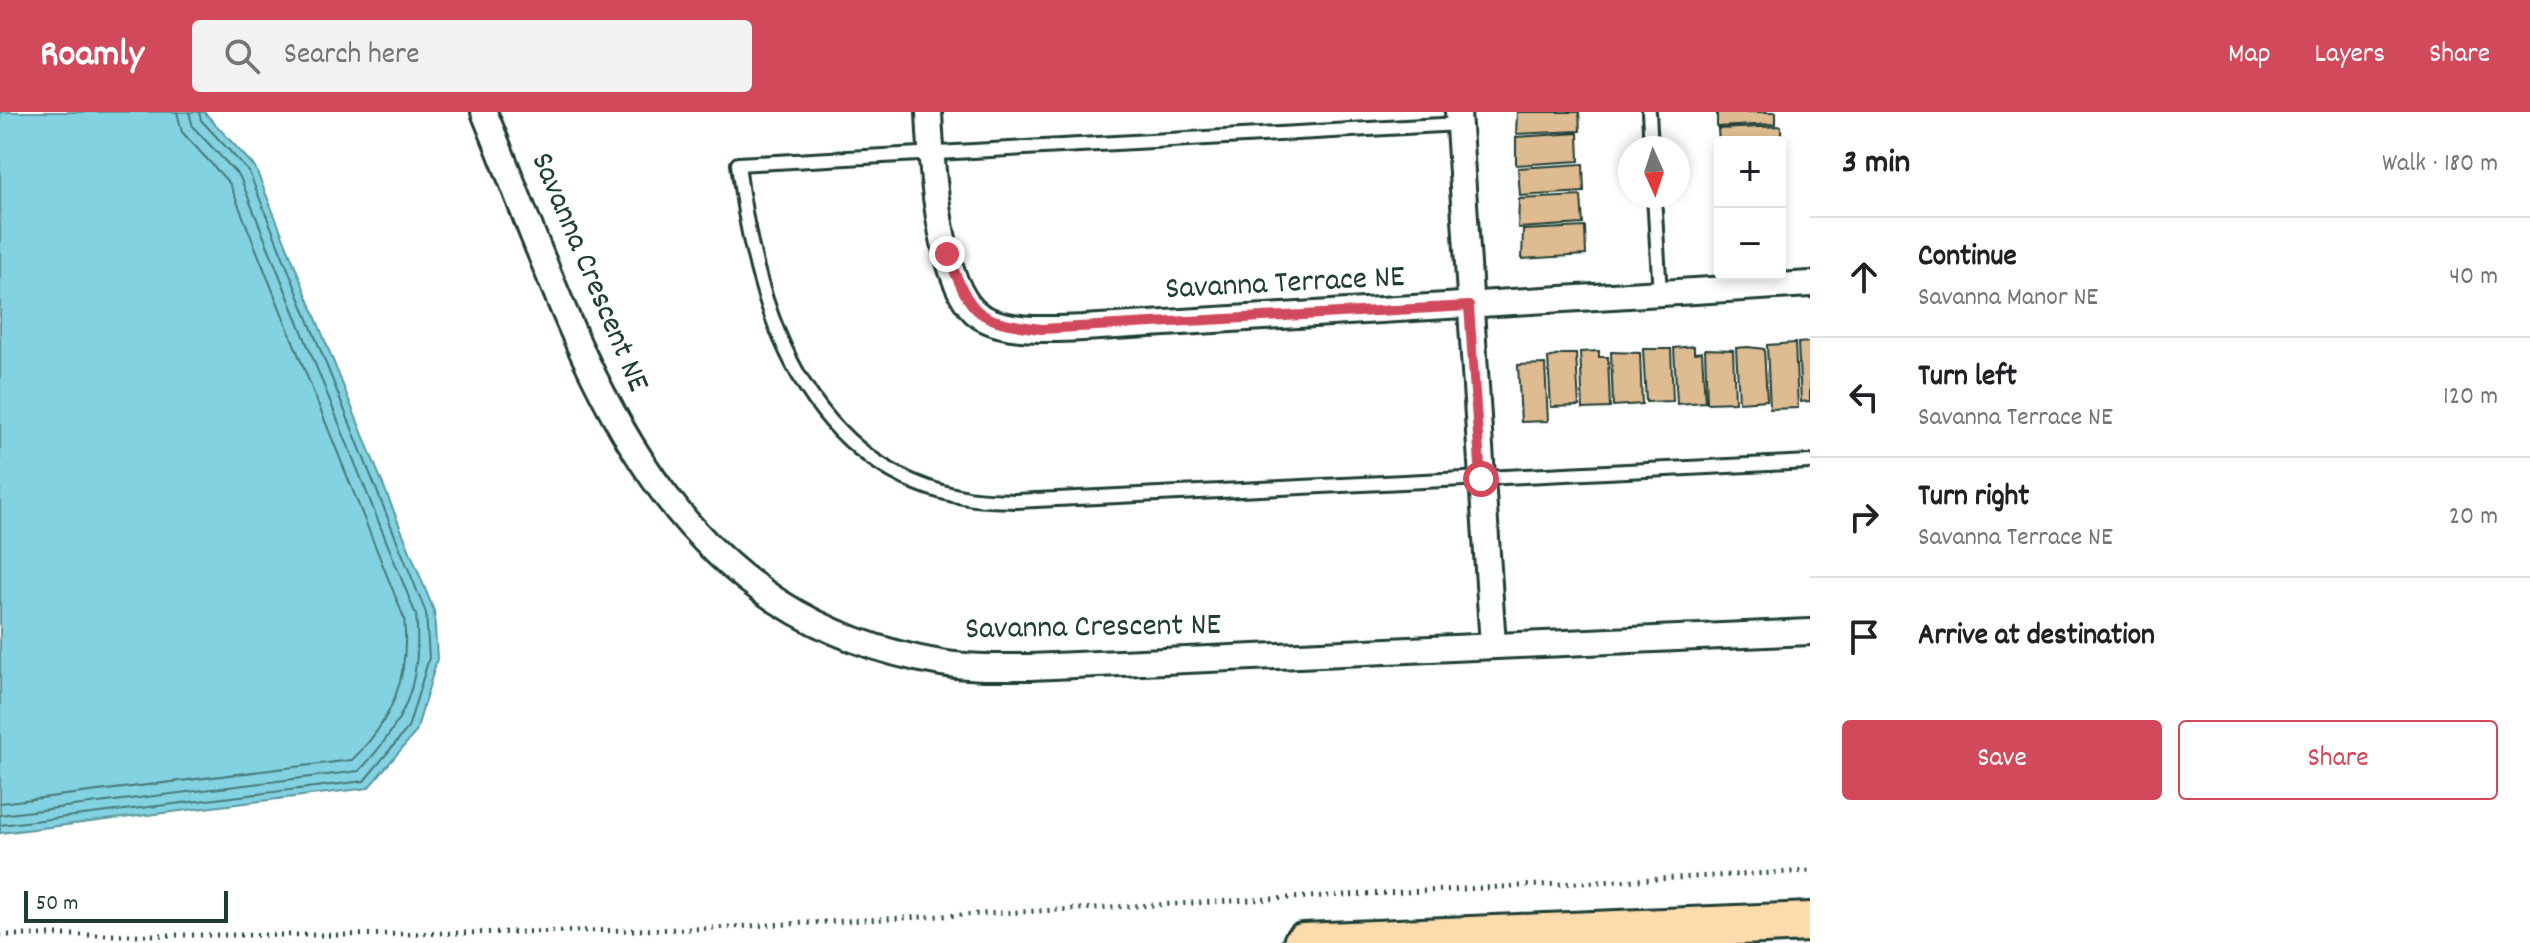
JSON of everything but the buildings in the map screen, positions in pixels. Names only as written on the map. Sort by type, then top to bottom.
[{"type":"main road","points":[[1303,943],[1810,922]]},
{"type":"street","name":"Savanna Crescent NE","points":[[484,112],[593,377],[640,461],[671,507],[730,567],[825,627],[910,657],[986,667],[1810,632]]},
{"type":"street","name":"Savanna Terrace NE","points":[[929,112],[940,223],[959,284],[970,307],[982,317],[1007,324],[1083,328],[1810,284]]},
{"type":"street","points":[[1459,118],[1493,645]]},
{"type":"lane","points":[[1649,112],[1650,136]]},
{"type":"lane","points":[[1459,118],[738,164],[765,304],[783,351],[812,398],[838,428],[885,468],[929,488],[969,499],[1016,501],[1810,462]]},
{"type":"lane","points":[[1655,208],[1660,294]]},
{"type":"path","points":[[0,935],[344,935],[721,928],[1810,871]]},
{"type":"water","points":[[0,112],[204,112],[255,167],[434,611],[437,659],[416,732],[368,788],[0,833]]},
{"type":"route","points":[[947,254],[970,307],[982,317],[1041,329],[1469,306],[1481,479]]}]
